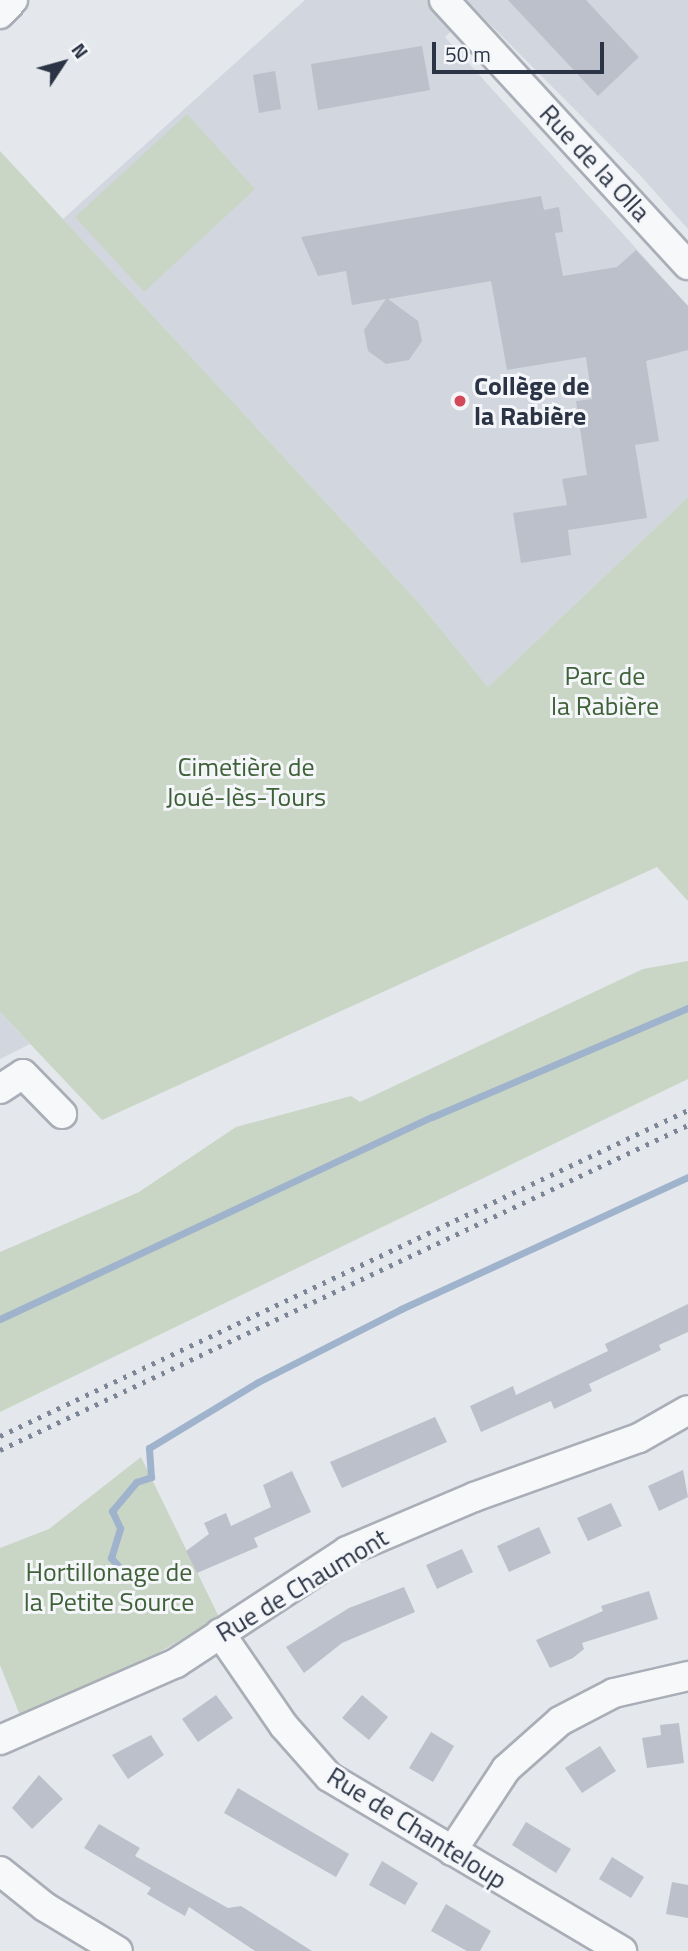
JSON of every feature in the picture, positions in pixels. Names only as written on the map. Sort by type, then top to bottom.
[{"type":"street","points":[[0,14],[13,0]]},
{"type":"street","name":"Rue de la Olla","points":[[444,0],[688,265]]},
{"type":"street","points":[[0,1089],[23,1074],[62,1114]]},
{"type":"street","name":"Rue de Chaumont","points":[[0,1740],[129,1688],[347,1551],[451,1505],[639,1438],[688,1410]]},
{"type":"street","name":"Rue de Chanteloup","points":[[220,1633],[284,1726],[329,1777],[622,1951]]},
{"type":"street","points":[[452,1851],[506,1769],[560,1721],[614,1693],[688,1676]]},
{"type":"street","points":[[0,1871],[45,1907],[118,1951]]},
{"type":"shaded area","name":"Collège de la Rabière","points":[[305,0],[434,0],[458,25],[445,37],[688,306],[688,497],[488,687],[420,604],[63,219]]},
{"type":"shaded area","points":[[466,0],[688,0],[688,229],[639,174]]},
{"type":"shaded area","points":[[0,1012],[30,1044],[0,1059]]},
{"type":"green space","points":[[187,114],[255,189],[144,292],[75,217]]},
{"type":"green space","name":"Cimetière de Joué-lès-Tours","points":[[0,151],[420,604],[488,687],[688,497],[688,901],[657,867],[102,1120],[0,1012]]},
{"type":"green space","points":[[688,961],[688,1079],[0,1412],[0,1252],[139,1192],[236,1127],[351,1096],[360,1102],[643,969]]},
{"type":"green space","name":"Hortillonage de la Petite Source","points":[[141,1457],[219,1617],[116,1678],[21,1718],[0,1665],[0,1548],[49,1529]]},
{"type":"building","points":[[508,0],[586,0],[639,57],[598,96]]},
{"type":"building","points":[[422,46],[430,90],[318,110],[311,64]]},
{"type":"building","points":[[275,71],[281,109],[259,113],[253,75]]},
{"type":"building","points":[[541,196],[544,210],[559,207],[563,232],[555,233],[563,276],[617,267],[636,250],[688,306],[688,350],[646,361],[659,441],[635,445],[647,518],[568,530],[571,555],[521,563],[513,513],[567,505],[562,479],[587,475],[576,401],[592,399],[586,357],[507,370],[491,281],[388,299],[418,321],[422,341],[409,360],[386,364],[368,351],[364,330],[386,299],[352,305],[346,271],[318,276],[301,237]]},
{"type":"building","points":[[688,1304],[688,1332],[659,1345],[661,1350],[589,1384],[592,1391],[554,1409],[551,1401],[481,1432],[470,1406],[513,1386],[516,1395],[608,1351],[605,1344]]},
{"type":"building","points":[[435,1417],[447,1442],[342,1488],[330,1462]]},
{"type":"building","points":[[683,1470],[688,1497],[659,1511],[648,1486]]},
{"type":"building","points":[[292,1471],[311,1512],[254,1538],[258,1547],[197,1573],[186,1551],[209,1534],[204,1523],[226,1513],[231,1526],[271,1507],[263,1485]]},
{"type":"building","points":[[611,1503],[622,1526],[588,1541],[577,1518]]},
{"type":"building","points":[[539,1527],[551,1553],[509,1572],[497,1546]]},
{"type":"building","points":[[462,1549],[473,1572],[437,1589],[426,1565]]},
{"type":"building","points":[[404,1587],[415,1612],[342,1643],[304,1673],[286,1647],[349,1608]]},
{"type":"building","points":[[649,1591],[658,1619],[582,1643],[584,1649],[573,1658],[550,1668],[536,1640],[603,1611],[601,1606]]},
{"type":"building","points":[[216,1695],[233,1718],[198,1742],[182,1719]]},
{"type":"building","points":[[362,1695],[388,1717],[369,1740],[342,1718]]},
{"type":"building","points":[[679,1723],[684,1763],[647,1768],[642,1738],[661,1735],[660,1725]]},
{"type":"building","points":[[431,1732],[454,1746],[433,1782],[409,1768]]},
{"type":"building","points":[[151,1735],[164,1755],[128,1779],[112,1755]]},
{"type":"building","points":[[600,1746],[616,1771],[582,1793],[565,1768]]},
{"type":"building","points":[[39,1775],[63,1799],[32,1829],[12,1808]]},
{"type":"building","points":[[238,1788],[349,1854],[336,1877],[224,1813]]},
{"type":"building","points":[[526,1822],[571,1849],[556,1873],[512,1845]]},
{"type":"building","points":[[99,1824],[140,1848],[135,1856],[228,1908],[241,1906],[312,1951],[255,1951],[189,1907],[185,1916],[147,1894],[151,1888],[84,1848]]},
{"type":"building","points":[[612,1857],[644,1877],[631,1898],[599,1879]]},
{"type":"building","points":[[382,1861],[418,1883],[405,1905],[369,1885]]},
{"type":"building","points":[[672,1882],[688,1885],[688,1918],[666,1914]]},
{"type":"building","points":[[446,1904],[491,1931],[480,1951],[467,1951],[431,1931]]},
{"type":"waterway","points":[[0,1319],[432,1117],[688,1008]]},
{"type":"waterway","points":[[126,1575],[111,1558],[120,1528],[112,1511],[136,1482],[151,1477],[149,1448],[258,1382],[401,1309],[688,1177]]},
{"type":"railway","points":[[0,1436],[688,1110]]},
{"type":"railway","points":[[0,1450],[688,1125]]},
{"type":"place","name":"Collège de la Rabière","points":[[460,401]]},
{"type":"park label","name":"Parc de la Rabière","points":[[605,691]]}]
